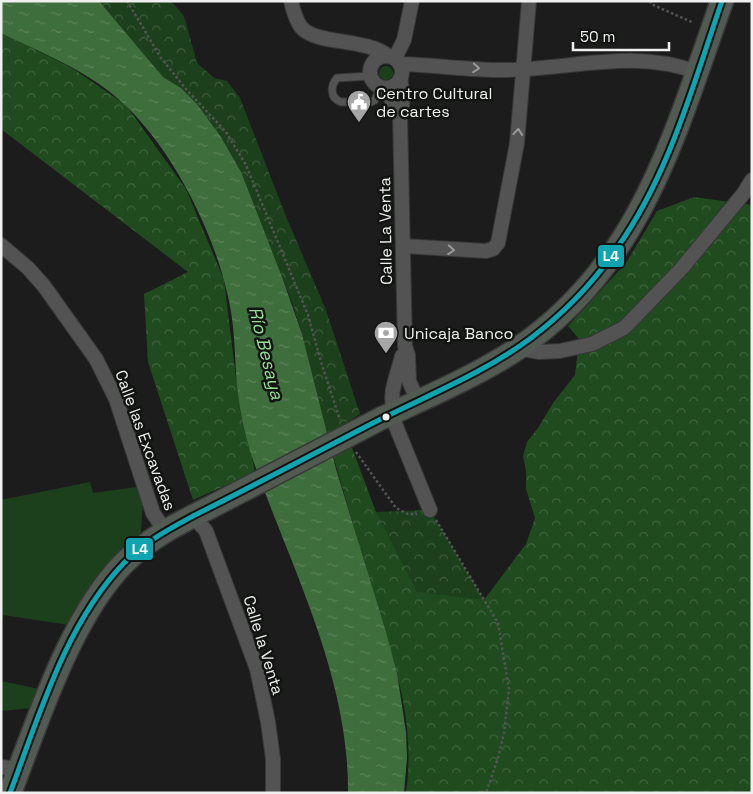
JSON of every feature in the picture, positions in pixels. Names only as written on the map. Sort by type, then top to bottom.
[{"type":"highway","points":[[10,793],[10,768],[83,621],[103,589],[135,553],[165,531],[200,512],[418,401],[517,348],[552,321],[576,298],[600,271],[628,233],[647,199],[665,160],[722,1]]},
{"type":"street","points":[[291,1],[298,20],[305,30],[322,37],[365,45],[383,51],[394,59],[402,73],[400,79],[392,86],[378,83],[370,68],[379,57],[394,59],[428,65],[503,70],[622,60],[664,63],[697,72]]},
{"type":"street","points":[[394,59],[404,40],[412,1]]},
{"type":"street","points":[[403,246],[480,251],[491,250],[496,245],[500,237],[517,143],[529,1]]},
{"type":"street","points":[[365,45],[374,61]]},
{"type":"street","name":"Calle La Venta","points":[[400,79],[403,93],[403,106],[400,115],[405,346],[392,394],[390,415],[430,510]]},
{"type":"street","name":"Calle La Venta","points":[[378,83],[400,115]]},
{"type":"street","points":[[517,348],[539,352],[560,351],[592,344],[624,328],[682,268],[744,193],[752,180]]},
{"type":"street","name":"Calle las Excavadas","points":[[1,246],[28,268],[44,286],[96,359],[116,399],[153,513],[165,531]]},
{"type":"street","name":"Calle La Venta","points":[[405,346],[408,355],[409,381],[418,401]]},
{"type":"street","name":"Calle la Venta","points":[[200,512],[257,669],[268,722],[273,793]]},
{"type":"lane","points":[[338,77],[378,83],[375,100],[371,102],[341,102],[333,96],[332,86],[338,77]]},
{"type":"path","points":[[127,1],[161,58],[186,89],[226,132],[246,165],[308,315],[326,380],[342,426]]},
{"type":"path","points":[[650,1],[651,4],[692,22]]},
{"type":"path","points":[[352,445],[396,508],[412,515],[430,510],[498,623],[509,689],[504,733],[496,765],[486,793]]},
{"type":"green space","points":[[99,1],[171,1],[184,16],[197,63],[214,78],[227,81],[240,98],[287,219],[326,310],[360,414],[327,435],[302,334],[292,302],[237,165],[221,137],[197,104],[181,88],[163,77]]},
{"type":"green space","points":[[1,32],[72,68],[126,105],[186,189],[224,280],[236,378],[255,472],[193,500],[148,362],[144,294],[188,272],[1,129]]},
{"type":"green space","points":[[383,66],[389,66],[393,73],[389,80],[383,80],[379,76],[379,70]]},
{"type":"green space","points":[[694,197],[752,205],[752,793],[406,793],[408,742],[402,694],[390,647],[332,452],[351,445],[376,512],[484,600],[526,544],[535,518],[526,489],[526,471],[523,456],[527,442],[553,403],[575,375],[579,339],[568,326],[626,263],[657,211]]},
{"type":"green space","points":[[90,482],[93,493],[137,487],[143,502],[141,532],[88,589],[69,625],[3,615],[1,627],[1,500]]},
{"type":"green space","points":[[430,510],[484,600],[417,592],[376,512]]},
{"type":"green space","points":[[1,681],[39,689],[31,708],[1,711]]},
{"type":"water","name":"Río Besaya","points":[[1,1],[99,1],[163,77],[181,88],[197,104],[221,137],[241,172],[302,334],[336,469],[397,673],[406,732],[407,758],[404,793],[348,793],[346,749],[339,706],[328,664],[300,582],[250,451],[238,395],[231,312],[225,283],[203,222],[188,192],[171,162],[152,135],[132,112],[110,92],[71,67],[1,33]]},
{"type":"transit line","name":"L4","points":[[10,793],[44,702],[70,642],[86,613],[104,587],[131,556],[157,537],[193,516],[373,423],[454,384],[513,351],[567,308],[588,285],[617,248],[651,190],[678,129],[722,1]]},
{"type":"place","name":"Centro Cultural de cartes","points":[[359,123]]},
{"type":"place","name":"Unicaja Banco","points":[[386,354]]}]
